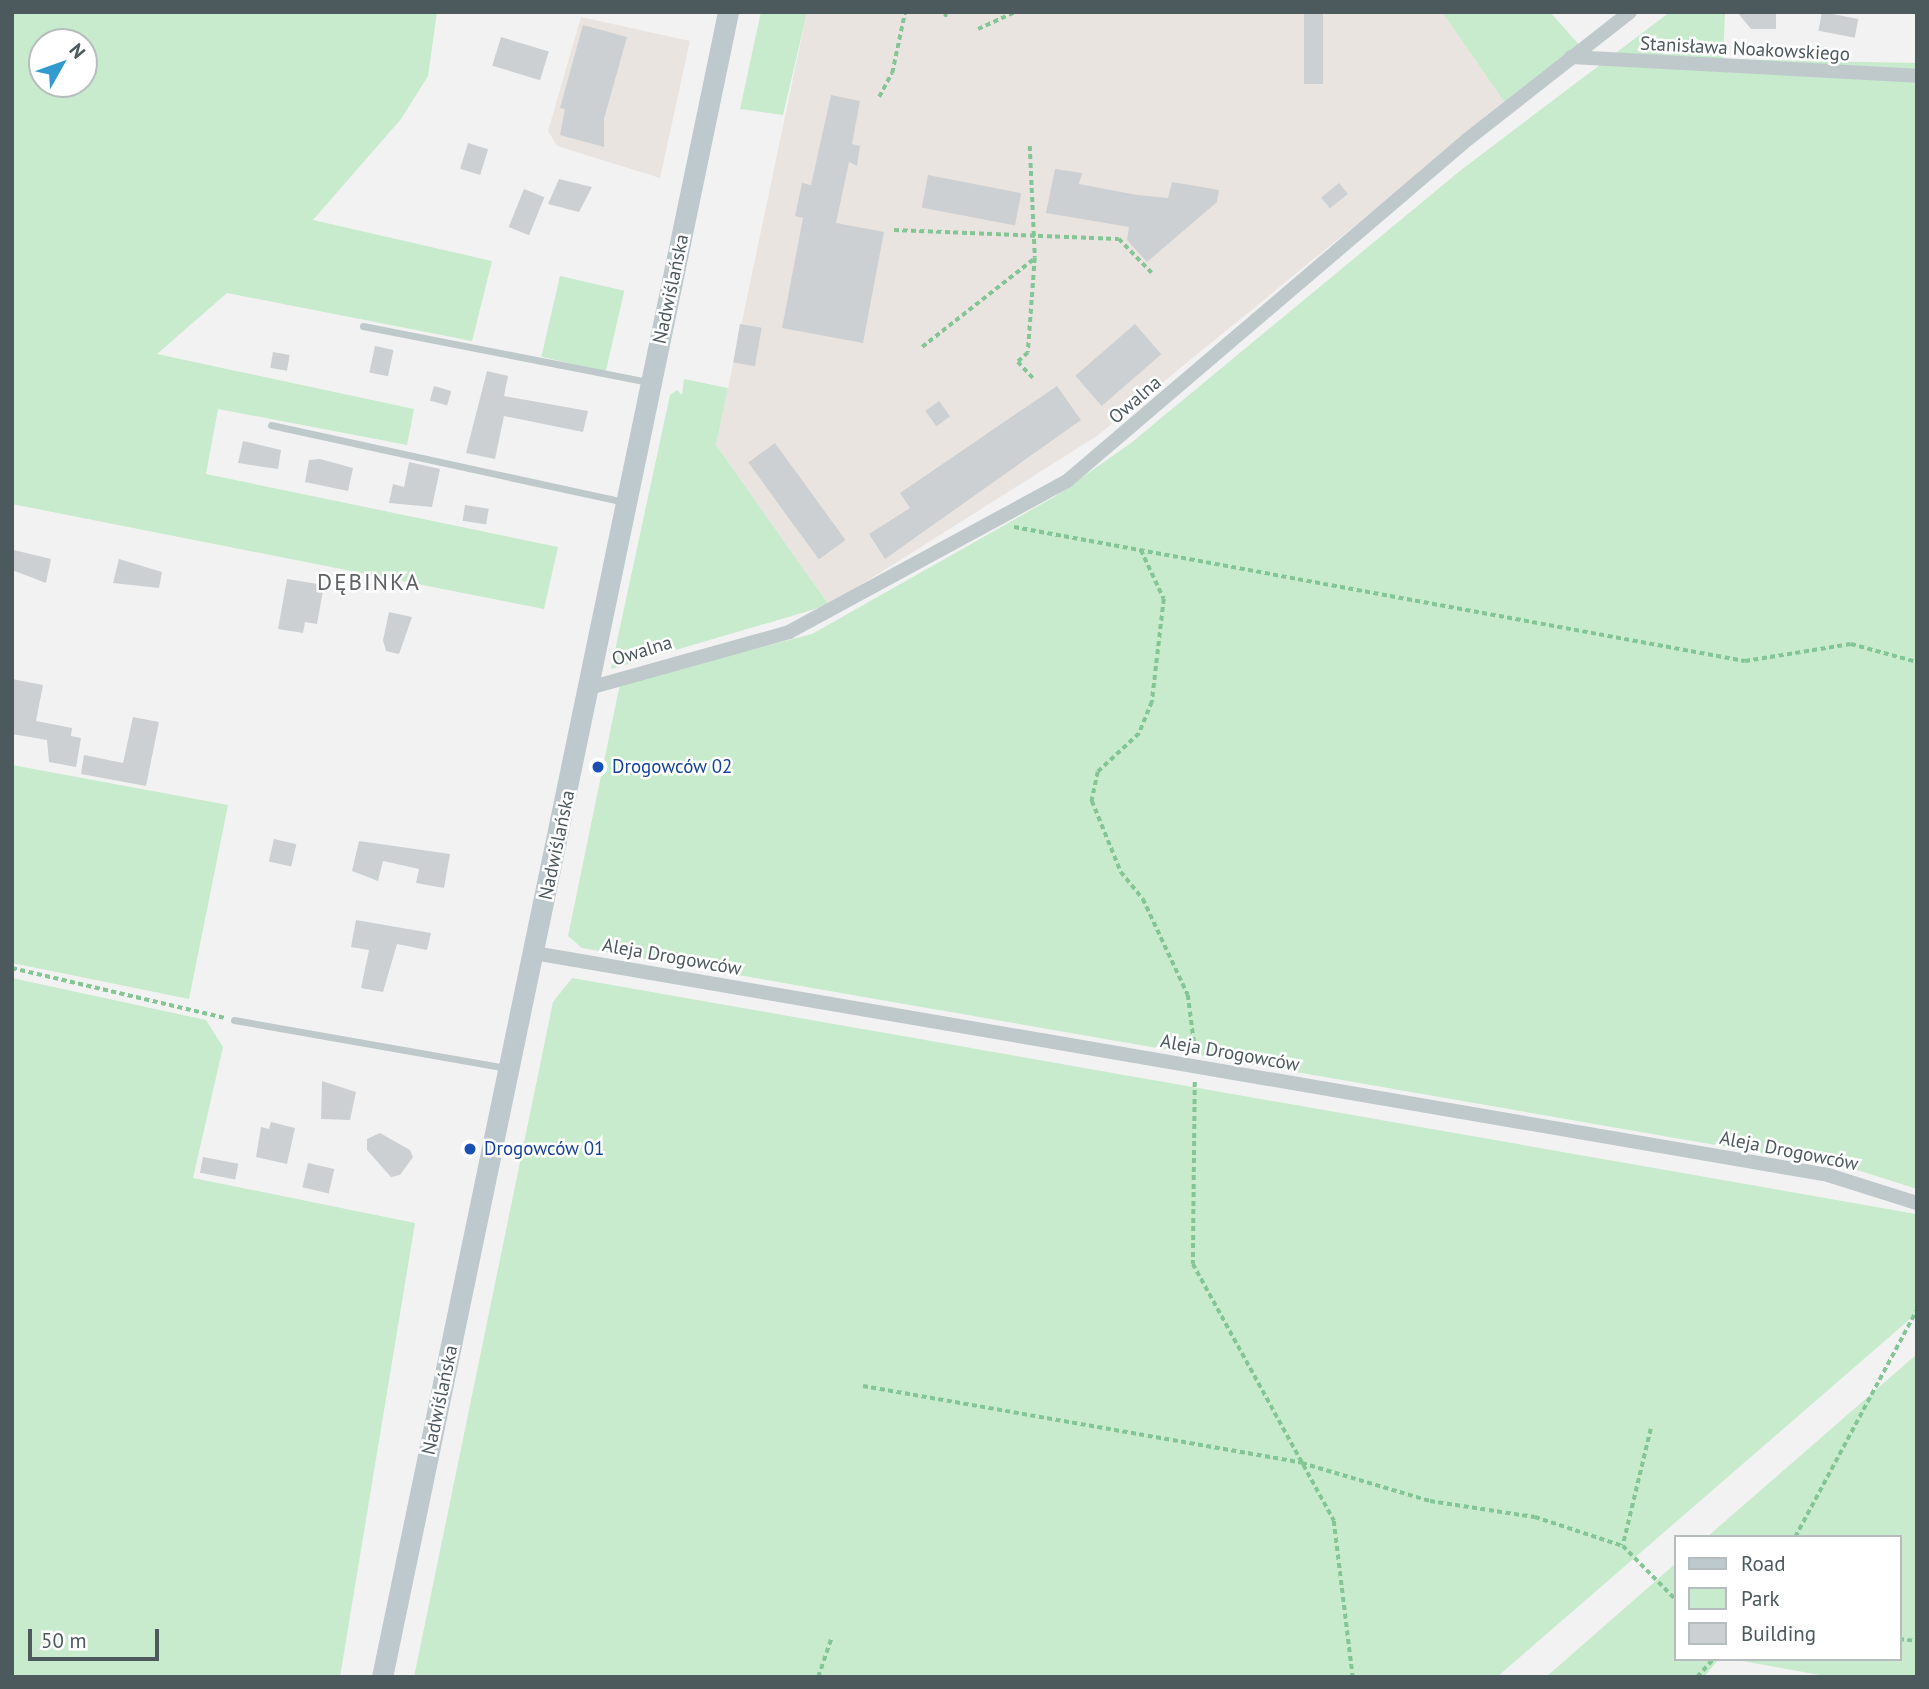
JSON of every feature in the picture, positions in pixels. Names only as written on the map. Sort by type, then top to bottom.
[{"type":"main road","name":"Nadwiślańska","points":[[382,1677],[728,12]]},
{"type":"street","name":"Owalna","points":[[589,688],[789,632],[1067,481],[1571,57],[1630,12]]},
{"type":"street","name":"Stanisława Noakowskiego","points":[[1571,57],[1917,76]]},
{"type":"street","name":"Aleja Drogowców","points":[[534,953],[1828,1175],[1917,1203]]},
{"type":"lane","points":[[363,326],[651,383]]},
{"type":"lane","points":[[271,425],[627,503]]},
{"type":"lane","points":[[234,1020],[510,1069]]},
{"type":"path","points":[[879,97],[892,73],[905,12]]},
{"type":"path","points":[[978,29],[1015,12]]},
{"type":"path","points":[[1030,146],[1035,258],[1028,354],[1018,362],[1032,378]]},
{"type":"path","points":[[894,230],[1035,230],[1119,239],[1152,273]]},
{"type":"path","points":[[922,347],[1035,258]]},
{"type":"path","points":[[992,523],[1745,661],[1851,644],[1917,662]]},
{"type":"path","points":[[1141,550],[1164,599],[1152,702],[1139,734],[1098,772],[1092,801],[1117,864],[1143,899],[1188,995],[1195,1066],[1193,1264],[1334,1521],[1353,1677]]},
{"type":"path","points":[[12,968],[234,1020]]},
{"type":"path","points":[[1796,1535],[1917,1309]]},
{"type":"path","points":[[863,1386],[1302,1463],[1430,1501],[1535,1517],[1613,1537],[1674,1598]]},
{"type":"path","points":[[1623,1546],[1651,1429]]},
{"type":"path","points":[[818,1677],[831,1639]]},
{"type":"path","points":[[1698,1677],[1711,1661]]},
{"type":"shaded area","points":[[807,12],[1442,12],[1505,103],[1097,436],[829,605],[716,445]]},
{"type":"shaded area","points":[[581,17],[690,41],[660,178],[557,146],[548,131]]},
{"type":"green space","points":[[12,12],[437,12],[428,76],[401,119],[313,220],[492,261],[472,341],[227,293],[157,354],[414,409],[407,445],[218,409],[206,474],[558,547],[544,609],[12,504]]},
{"type":"green space","points":[[761,12],[807,12],[783,115],[740,109]]},
{"type":"green space","points":[[1442,12],[1550,12],[1581,47],[1505,103]]},
{"type":"green space","points":[[1670,12],[1725,12],[1723,59],[1917,63],[1917,1189],[1854,1169],[582,948],[568,936],[620,684],[812,634],[1054,497],[1131,443],[1461,170]]},
{"type":"green space","points":[[560,276],[624,291],[606,372],[541,357]]},
{"type":"green space","points":[[684,379],[728,388],[716,445],[829,605],[611,669],[670,395],[677,390],[682,395]]},
{"type":"green space","points":[[12,765],[228,805],[189,999],[12,963]]},
{"type":"green space","points":[[12,978],[206,1020],[223,1047],[193,1178],[415,1223],[340,1677],[12,1677]]},
{"type":"green space","points":[[572,978],[1916,1214],[1917,1313],[1497,1677],[414,1677],[553,1002]]},
{"type":"green space","points":[[1917,1354],[1917,1677],[1831,1677],[1742,1661],[1901,1661],[1901,1535],[1709,1535]]},
{"type":"green space","points":[[1674,1565],[1674,1661],[1717,1661],[1704,1677],[1546,1677]]},
{"type":"building","points":[[1304,12],[1323,12],[1323,84],[1304,84]]},
{"type":"building","points":[[1737,12],[1776,12],[1776,29],[1751,29]]},
{"type":"building","points":[[1822,12],[1858,19],[1855,38],[1818,31]]},
{"type":"building","points":[[583,25],[627,37],[604,119],[604,147],[560,135],[565,109],[560,108]]},
{"type":"building","points":[[501,37],[549,52],[540,80],[492,66]]},
{"type":"building","points":[[831,95],[860,101],[852,144],[860,146],[857,166],[849,162],[836,223],[884,232],[863,343],[782,328],[803,218],[795,216],[802,183],[811,185]]},
{"type":"building","points":[[468,143],[488,149],[480,175],[460,169]]},
{"type":"building","points":[[1055,169],[1082,173],[1079,184],[1137,195],[1168,198],[1172,182],[1219,190],[1217,202],[1147,262],[1127,240],[1129,227],[1046,213]]},
{"type":"building","points":[[928,175],[1021,193],[1015,226],[922,207]]},
{"type":"building","points":[[559,179],[592,187],[579,212],[548,204]]},
{"type":"building","points":[[1339,183],[1348,194],[1330,208],[1321,197]]},
{"type":"building","points":[[524,189],[544,197],[529,235],[509,227]]},
{"type":"building","points":[[740,324],[762,328],[755,366],[733,362]]},
{"type":"building","points":[[1135,324],[1161,354],[1102,406],[1075,376]]},
{"type":"building","points":[[375,346],[394,350],[388,376],[369,372]]},
{"type":"building","points":[[273,352],[290,355],[287,371],[270,368]]},
{"type":"building","points":[[487,371],[508,376],[504,396],[588,411],[583,432],[504,416],[495,459],[466,453]]},
{"type":"building","points":[[434,386],[451,391],[447,405],[430,400]]},
{"type":"building","points":[[1057,386],[1081,420],[885,559],[869,534],[910,508],[900,493]]},
{"type":"building","points":[[939,401],[950,416],[936,426],[925,411]]},
{"type":"building","points":[[243,441],[281,450],[278,469],[238,463]]},
{"type":"building","points":[[775,443],[846,540],[819,559],[748,462]]},
{"type":"building","points":[[320,459],[353,468],[348,491],[305,482],[309,460]]},
{"type":"building","points":[[409,462],[440,469],[432,507],[389,503],[393,484],[404,487]]},
{"type":"building","points":[[465,505],[489,509],[486,525],[462,521]]},
{"type":"building","points":[[14,550],[51,559],[46,583],[12,570]]},
{"type":"building","points":[[119,559],[162,572],[159,588],[113,583]]},
{"type":"building","points":[[287,579],[324,585],[317,624],[305,622],[303,633],[278,629]]},
{"type":"building","points":[[389,612],[412,617],[399,654],[386,651],[383,640]]},
{"type":"building","points":[[12,679],[43,685],[36,721],[72,728],[71,736],[81,738],[76,767],[49,762],[47,740],[12,734]]},
{"type":"building","points":[[133,717],[159,722],[146,786],[81,774],[84,755],[123,763]]},
{"type":"building","points":[[274,839],[296,844],[291,867],[269,861]]},
{"type":"building","points":[[359,841],[450,854],[444,888],[416,883],[419,869],[383,861],[378,881],[352,871]]},
{"type":"building","points":[[356,920],[431,933],[427,950],[397,944],[383,992],[361,988],[369,950],[351,947]]},
{"type":"building","points":[[322,1081],[356,1092],[350,1120],[321,1119]]},
{"type":"building","points":[[271,1122],[295,1128],[287,1164],[256,1157],[261,1127],[269,1129]]},
{"type":"building","points":[[380,1133],[410,1150],[413,1157],[400,1175],[391,1177],[367,1150],[367,1139]]},
{"type":"building","points":[[203,1157],[238,1164],[235,1180],[200,1173]]},
{"type":"building","points":[[308,1163],[334,1169],[329,1193],[302,1187]]},
{"type":"place","name":"Drogowców 02","points":[[598,767]]},
{"type":"place","name":"Drogowców 01","points":[[470,1149]]},
{"type":"district","name":"DĘBINKA","points":[[369,582]]}]
